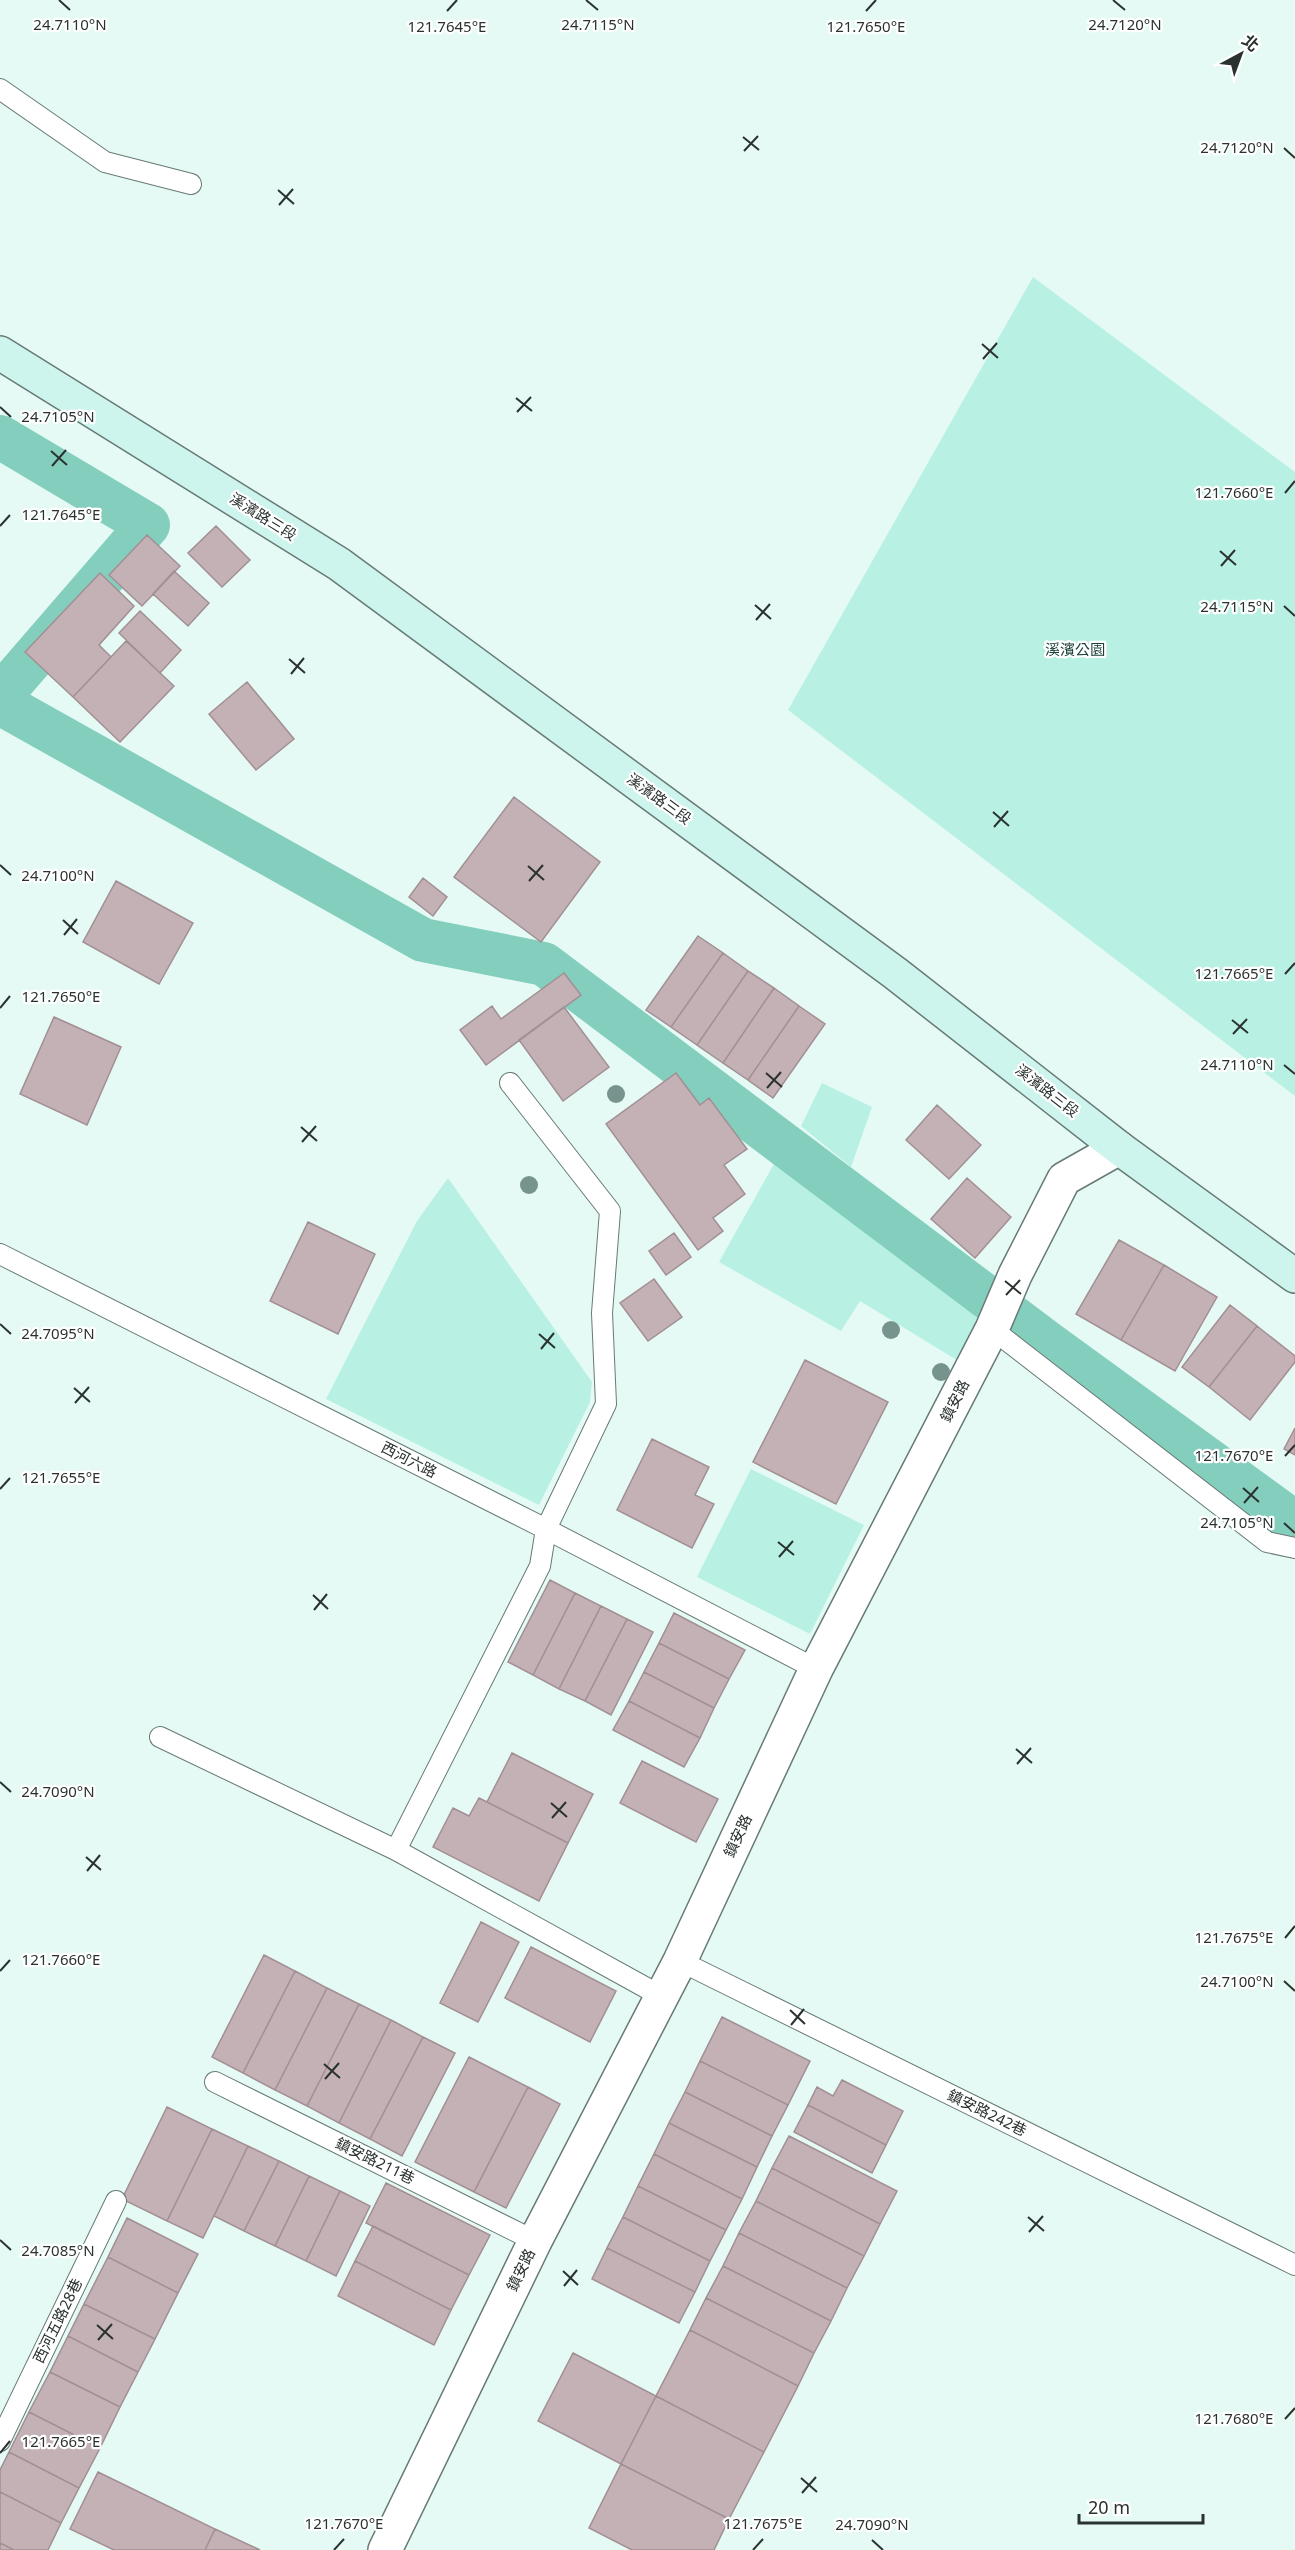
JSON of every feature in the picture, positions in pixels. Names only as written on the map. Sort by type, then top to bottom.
[{"type":"street","name":"溪濱路三段","points":[[0,353],[339,564],[895,973],[1119,1148],[1295,1276]]},
{"type":"street","name":"鎮安路","points":[[385,2550],[535,2241],[680,1962],[816,1669],[992,1329],[1015,1275],[1064,1179],[1119,1148]]},
{"type":"lane","points":[[0,90],[105,162],[191,184]]},
{"type":"lane","points":[[396,1850],[540,1566],[546,1529],[606,1404],[602,1313],[610,1211],[510,1083]]},
{"type":"lane","name":"西河六路","points":[[0,1254],[546,1529],[816,1669]]},
{"type":"lane","points":[[992,1329],[1267,1542],[1295,1548]]},
{"type":"lane","points":[[159,1737],[396,1850],[661,1996]]},
{"type":"lane","name":"鎮安路242巷","points":[[680,1962],[1295,2265]]},
{"type":"lane","name":"鎮安路211巷","points":[[215,2082],[535,2241]]},
{"type":"lane","name":"西河五路28巷","points":[[0,2441],[116,2201]]},
{"type":"green space","name":"溪濱公園","points":[[1033,277],[1295,472],[1295,1096],[788,710]]},
{"type":"green space","points":[[822,1083],[872,1107],[851,1167],[801,1126]]},
{"type":"green space","points":[[779,1155],[879,1223],[984,1302],[960,1362],[860,1301],[841,1331],[719,1262]]},
{"type":"green space","points":[[448,1178],[592,1382],[590,1402],[539,1505],[326,1399],[417,1221]]},
{"type":"green space","points":[[751,1469],[864,1525],[810,1634],[697,1577]]},
{"type":"building","points":[[216,526],[250,560],[222,587],[188,553]]},
{"type":"building","points":[[147,535],[180,566],[142,606],[109,575]]},
{"type":"building","points":[[174,571],[209,603],[188,626],[153,594]]},
{"type":"building","points":[[100,573],[134,606],[99,645],[111,657],[73,697],[25,652]]},
{"type":"building","points":[[140,611],[181,650],[160,673],[119,633]]},
{"type":"building","points":[[126,641],[174,686],[120,742],[73,697]]},
{"type":"building","points":[[247,682],[294,739],[256,770],[209,714]]},
{"type":"building","points":[[514,797],[600,862],[541,942],[454,877]]},
{"type":"building","points":[[423,878],[447,897],[433,916],[409,897]]},
{"type":"building","points":[[116,881],[193,923],[159,984],[83,942]]},
{"type":"building","points":[[698,936],[723,953],[671,1027],[646,1010]]},
{"type":"building","points":[[723,953],[748,971],[697,1045],[671,1027]]},
{"type":"building","points":[[748,971],[774,988],[723,1063],[697,1045]]},
{"type":"building","points":[[564,973],[581,995],[486,1065],[460,1030],[492,1006],[501,1019]]},
{"type":"building","points":[[774,988],[799,1006],[748,1080],[723,1063]]},
{"type":"building","points":[[799,1006],[825,1024],[773,1098],[748,1080]]},
{"type":"building","points":[[564,1007],[609,1067],[563,1101],[519,1040]]},
{"type":"building","points":[[54,1017],[121,1047],[87,1125],[20,1094]]},
{"type":"building","points":[[676,1073],[700,1105],[709,1098],[747,1149],[724,1165],[745,1194],[713,1218],[723,1231],[698,1250],[606,1124]]},
{"type":"building","points":[[937,1105],[981,1145],[949,1179],[906,1140]]},
{"type":"building","points":[[967,1178],[1011,1217],[975,1258],[931,1219]]},
{"type":"building","points":[[308,1222],[375,1254],[338,1334],[270,1301]]},
{"type":"building","points":[[674,1233],[691,1257],[666,1275],[649,1251]]},
{"type":"building","points":[[1119,1240],[1164,1265],[1121,1340],[1076,1314]]},
{"type":"building","points":[[1164,1265],[1217,1297],[1175,1371],[1121,1340]]},
{"type":"building","points":[[654,1279],[682,1317],[648,1341],[620,1303]]},
{"type":"building","points":[[1230,1305],[1257,1326],[1209,1387],[1182,1367]]},
{"type":"building","points":[[1257,1326],[1295,1356],[1295,1362],[1250,1420],[1209,1387]]},
{"type":"building","points":[[805,1360],[888,1402],[836,1504],[753,1462]]},
{"type":"building","points":[[1295,1428],[1295,1455],[1284,1449]]},
{"type":"building","points":[[652,1439],[709,1467],[695,1495],[714,1504],[692,1548],[617,1510]]},
{"type":"building","points":[[550,1580],[575,1593],[533,1675],[508,1662]]},
{"type":"building","points":[[575,1593],[601,1606],[559,1689],[533,1675]]},
{"type":"building","points":[[601,1606],[627,1619],[585,1701],[559,1689]]},
{"type":"building","points":[[674,1613],[745,1650],[729,1679],[659,1643]]},
{"type":"building","points":[[627,1619],[653,1632],[611,1715],[585,1701]]},
{"type":"building","points":[[659,1643],[729,1679],[714,1708],[644,1672]]},
{"type":"building","points":[[644,1672],[714,1708],[700,1738],[629,1701]]},
{"type":"building","points":[[629,1701],[700,1738],[684,1767],[613,1730]]},
{"type":"building","points":[[512,1753],[593,1794],[568,1843],[487,1802]]},
{"type":"building","points":[[642,1761],[718,1799],[696,1842],[620,1803]]},
{"type":"building","points":[[479,1798],[568,1843],[539,1901],[433,1847],[453,1808],[469,1816]]},
{"type":"building","points":[[481,1922],[519,1942],[478,2022],[440,2003]]},
{"type":"building","points":[[531,1947],[616,1991],[590,2042],[505,1998]]},
{"type":"building","points":[[264,1955],[295,1971],[243,2073],[212,2057]]},
{"type":"building","points":[[295,1971],[327,1988],[275,2090],[243,2073]]},
{"type":"building","points":[[327,1988],[359,2004],[307,2106],[275,2090]]},
{"type":"building","points":[[359,2004],[391,2020],[339,2123],[307,2106]]},
{"type":"building","points":[[722,2017],[810,2061],[788,2105],[700,2061]]},
{"type":"building","points":[[391,2020],[423,2037],[370,2139],[339,2123]]},
{"type":"building","points":[[423,2037],[455,2053],[402,2156],[370,2139]]},
{"type":"building","points":[[469,2057],[528,2087],[474,2192],[415,2162]]},
{"type":"building","points":[[700,2061],[788,2105],[772,2136],[685,2092]]},
{"type":"building","points":[[842,2080],[903,2111],[886,2145],[808,2105],[817,2087],[833,2096]]},
{"type":"building","points":[[528,2087],[560,2104],[506,2208],[474,2192]]},
{"type":"building","points":[[685,2092],[772,2136],[757,2167],[669,2123]]},
{"type":"building","points":[[808,2105],[886,2145],[872,2173],[794,2132]]},
{"type":"building","points":[[167,2107],[212,2129],[167,2221],[122,2199]]},
{"type":"building","points":[[669,2123],[757,2167],[742,2199],[654,2154]]},
{"type":"building","points":[[212,2129],[248,2146],[203,2238],[167,2221]]},
{"type":"building","points":[[789,2136],[897,2191],[880,2224],[772,2168]]},
{"type":"building","points":[[248,2146],[279,2161],[244,2231],[214,2216]]},
{"type":"building","points":[[654,2154],[742,2199],[726,2230],[638,2186]]},
{"type":"building","points":[[279,2161],[309,2176],[275,2246],[244,2231]]},
{"type":"building","points":[[772,2168],[880,2224],[864,2256],[756,2201]]},
{"type":"building","points":[[309,2176],[340,2191],[306,2261],[275,2246]]},
{"type":"building","points":[[386,2183],[490,2235],[469,2275],[366,2223]]},
{"type":"building","points":[[638,2186],[726,2230],[710,2261],[623,2217]]},
{"type":"building","points":[[340,2191],[370,2206],[336,2276],[306,2261]]},
{"type":"building","points":[[756,2201],[864,2256],[847,2288],[739,2233]]},
{"type":"building","points":[[623,2217],[710,2261],[695,2292],[607,2248]]},
{"type":"building","points":[[127,2218],[198,2254],[178,2293],[108,2257]]},
{"type":"building","points":[[373,2226],[469,2275],[451,2310],[355,2261]]},
{"type":"building","points":[[739,2233],[847,2288],[831,2321],[723,2266]]},
{"type":"building","points":[[607,2248],[695,2292],[679,2323],[592,2279]]},
{"type":"building","points":[[108,2257],[178,2293],[155,2339],[84,2304]]},
{"type":"building","points":[[355,2261],[451,2310],[434,2345],[338,2296]]},
{"type":"building","points":[[723,2266],[831,2321],[814,2353],[706,2298]]},
{"type":"building","points":[[706,2298],[814,2353],[798,2386],[690,2330]]},
{"type":"building","points":[[84,2304],[155,2339],[138,2372],[68,2336]]},
{"type":"building","points":[[690,2330],[798,2386],[764,2452],[656,2396]]},
{"type":"building","points":[[68,2336],[138,2372],[120,2407],[50,2372]]},
{"type":"building","points":[[573,2353],[656,2396],[621,2464],[538,2421]]},
{"type":"building","points":[[50,2372],[120,2407],[100,2448],[29,2412]]},
{"type":"building","points":[[656,2396],[764,2452],[729,2519],[621,2464]]},
{"type":"building","points":[[29,2412],[100,2448],[79,2488],[9,2452]]},
{"type":"building","points":[[9,2452],[79,2488],[61,2523],[0,2492],[0,2470]]},
{"type":"building","points":[[621,2464],[729,2519],[714,2550],[632,2550],[589,2528]]},
{"type":"building","points":[[98,2472],[215,2529],[205,2550],[114,2550],[70,2529]]},
{"type":"building","points":[[0,2492],[61,2523],[48,2550],[14,2550],[0,2543]]},
{"type":"building","points":[[215,2529],[260,2550],[205,2550]]},
{"type":"building","points":[[0,2543],[14,2550],[0,2550]]},
{"type":"waterway","points":[[0,437],[148,525],[0,696]]},
{"type":"waterway","points":[[0,703],[423,940],[544,964],[1049,1344],[1295,1523]]}]
